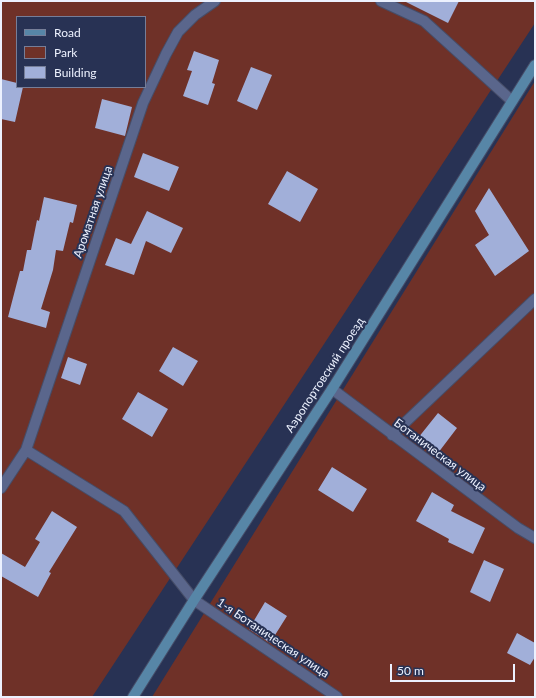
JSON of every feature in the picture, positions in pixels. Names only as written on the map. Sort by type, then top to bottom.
[{"type":"main road","name":"Аэропортовский проезд","points":[[134,697],[194,600],[332,389],[535,65]]},
{"type":"street","name":"Ароматная улица","points":[[1,488],[26,450],[143,103],[178,32],[195,15],[215,1]]},
{"type":"street","points":[[381,1],[424,21],[512,101]]},
{"type":"street","points":[[392,435],[535,299]]},
{"type":"street","name":"Ботаническая улица","points":[[332,389],[518,528],[535,538]]},
{"type":"street","name":"1-я Ботаническая улица","points":[[26,450],[124,511],[194,600],[337,697]]},
{"type":"green space","points":[[1,1],[535,1],[535,23],[92,697],[1,697]]},
{"type":"green space","points":[[535,81],[535,697],[152,697]]},
{"type":"building","points":[[404,1],[459,1],[448,23]]},
{"type":"building","points":[[194,51],[219,60],[212,83],[215,84],[208,105],[183,96],[192,71],[187,70]]},
{"type":"building","points":[[251,67],[272,75],[257,110],[237,101]]},
{"type":"building","points":[[1,79],[16,83],[16,88],[23,88],[15,122],[1,119]]},
{"type":"building","points":[[102,99],[132,107],[125,136],[95,128]]},
{"type":"building","points":[[143,153],[179,167],[169,191],[134,177]]},
{"type":"building","points":[[287,171],[318,189],[300,222],[268,204]]},
{"type":"building","points":[[489,188],[529,251],[495,276],[475,245],[489,235],[475,211]]},
{"type":"building","points":[[44,197],[77,205],[73,223],[70,222],[63,251],[56,250],[53,270],[41,309],[50,312],[46,328],[8,317],[20,271],[23,271],[27,250],[31,250],[37,220],[39,221]]},
{"type":"building","points":[[147,211],[183,228],[171,253],[146,241],[134,275],[105,265],[116,238],[131,244]]},
{"type":"building","points":[[173,347],[198,361],[183,386],[159,371]]},
{"type":"building","points":[[68,357],[87,364],[80,385],[61,378]]},
{"type":"building","points":[[138,392],[168,409],[152,437],[122,419]]},
{"type":"building","points":[[438,413],[457,428],[438,453],[418,438]]},
{"type":"building","points":[[332,467],[367,489],[353,512],[318,490]]},
{"type":"building","points":[[432,492],[454,505],[451,511],[485,528],[473,554],[448,542],[449,539],[416,521]]},
{"type":"building","points":[[52,511],[77,527],[49,572],[51,573],[38,597],[1,576],[1,553],[25,567],[40,542],[35,539]]},
{"type":"building","points":[[484,560],[504,569],[490,602],[470,592]]},
{"type":"building","points":[[265,602],[287,616],[270,643],[249,629]]},
{"type":"building","points":[[517,633],[535,643],[535,657],[530,665],[507,653]]}]
